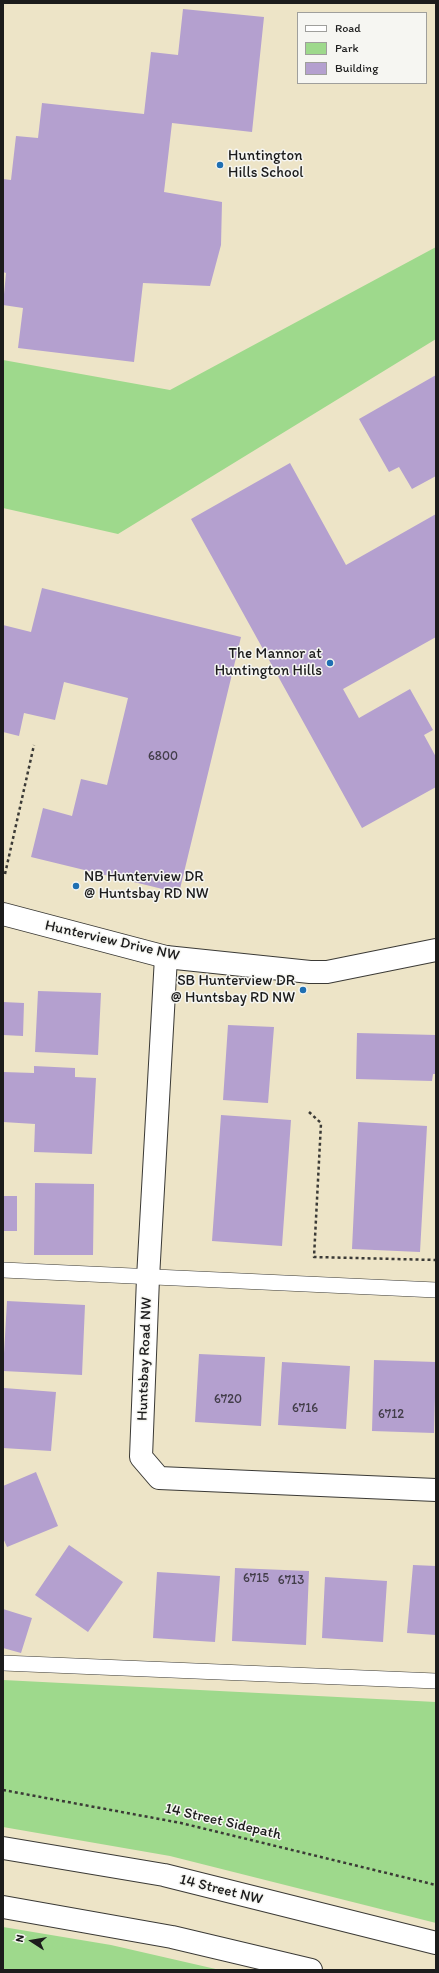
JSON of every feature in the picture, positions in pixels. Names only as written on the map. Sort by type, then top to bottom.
[{"type":"street","name":"Hunterview Drive NW","points":[[3,914],[166,957],[327,972],[436,950]]},
{"type":"street","name":"Huntsbay Road NW","points":[[166,957],[148,1278],[141,1457],[159,1478],[436,1490]]},
{"type":"street","name":"14 Street NW","points":[[3,1848],[164,1875],[436,1943]]},
{"type":"street","points":[[3,1907],[172,1937],[311,1970]]},
{"type":"lane","points":[[3,1270],[148,1278],[436,1290]]},
{"type":"lane","points":[[3,1663],[436,1681]]},
{"type":"path","points":[[5,874],[34,745]]},
{"type":"path","points":[[309,1112],[321,1123],[314,1257],[436,1260]]},
{"type":"path","name":"14 Street Sidepath","points":[[3,1790],[181,1823],[436,1885]]},
{"type":"green space","points":[[436,247],[436,339],[118,534],[3,508],[3,360],[170,390]]},
{"type":"green space","points":[[3,1680],[436,1702],[436,1923],[170,1856],[3,1827]]},
{"type":"green space","points":[[3,1927],[111,1945],[220,1970],[3,1970]]},
{"type":"building","points":[[183,9],[264,17],[252,132],[172,123],[164,192],[222,202],[221,245],[210,286],[143,283],[134,362],[18,348],[23,308],[3,305],[6,273],[3,272],[3,179],[11,180],[16,136],[38,138],[42,103],[144,114],[151,52],[178,55]]},
{"type":"building","points":[[436,375],[436,476],[412,489],[399,467],[389,472],[359,419]]},
{"type":"building","name":"The Mannor at Huntington Hills","points":[[290,463],[346,565],[436,514],[436,637],[343,689],[359,718],[410,689],[433,730],[424,735],[436,757],[436,787],[362,828],[191,519]]},
{"type":"building","points":[[42,588],[241,637],[179,893],[31,857],[43,808],[72,816],[81,779],[107,785],[128,698],[64,682],[55,720],[24,713],[19,736],[3,732],[3,625],[31,632]]},
{"type":"building","points":[[38,991],[101,993],[98,1055],[35,1052]]},
{"type":"building","points":[[3,1002],[24,1003],[23,1036],[3,1035]]},
{"type":"building","points":[[228,1025],[274,1027],[268,1103],[223,1100]]},
{"type":"building","points":[[357,1033],[436,1035],[436,1074],[433,1074],[432,1081],[356,1079]]},
{"type":"building","points":[[34,1066],[75,1068],[75,1077],[96,1078],[92,1154],[34,1152],[35,1124],[3,1122],[3,1072],[34,1073]]},
{"type":"building","points":[[221,1115],[291,1120],[282,1246],[212,1241]]},
{"type":"building","points":[[358,1122],[427,1126],[420,1252],[352,1249]]},
{"type":"building","points":[[35,1183],[94,1184],[93,1255],[34,1255]]},
{"type":"building","points":[[3,1196],[17,1196],[17,1231],[3,1231]]},
{"type":"building","points":[[7,1301],[85,1305],[82,1375],[3,1371]]},
{"type":"building","points":[[199,1354],[265,1357],[261,1426],[195,1422]]},
{"type":"building","points":[[374,1360],[436,1362],[434,1433],[372,1431]]},
{"type":"building","points":[[282,1362],[350,1366],[346,1429],[278,1425]]},
{"type":"building","points":[[4,1388],[56,1392],[51,1451],[3,1448]]},
{"type":"building","points":[[36,1472],[58,1526],[7,1547],[3,1538],[3,1486]]},
{"type":"building","points":[[69,1545],[123,1582],[88,1632],[35,1595]]},
{"type":"building","points":[[413,1565],[436,1566],[436,1635],[407,1633]]},
{"type":"building","points":[[235,1568],[309,1571],[306,1645],[232,1641]]},
{"type":"building","points":[[157,1572],[220,1576],[215,1642],[153,1638]]},
{"type":"building","points":[[325,1577],[387,1581],[383,1642],[322,1638]]},
{"type":"building","points":[[3,1609],[32,1618],[21,1653],[3,1648]]},
{"type":"place","name":"Huntington Hills School","points":[[220,165]]},
{"type":"place","name":"The Mannor at Huntington Hills","points":[[330,663]]},
{"type":"place","name":"NB Hunterview DR @ Huntsbay RD NW","points":[[76,886]]},
{"type":"place","name":"SB Hunterview DR @ Huntsbay RD NW","points":[[303,990]]}]
